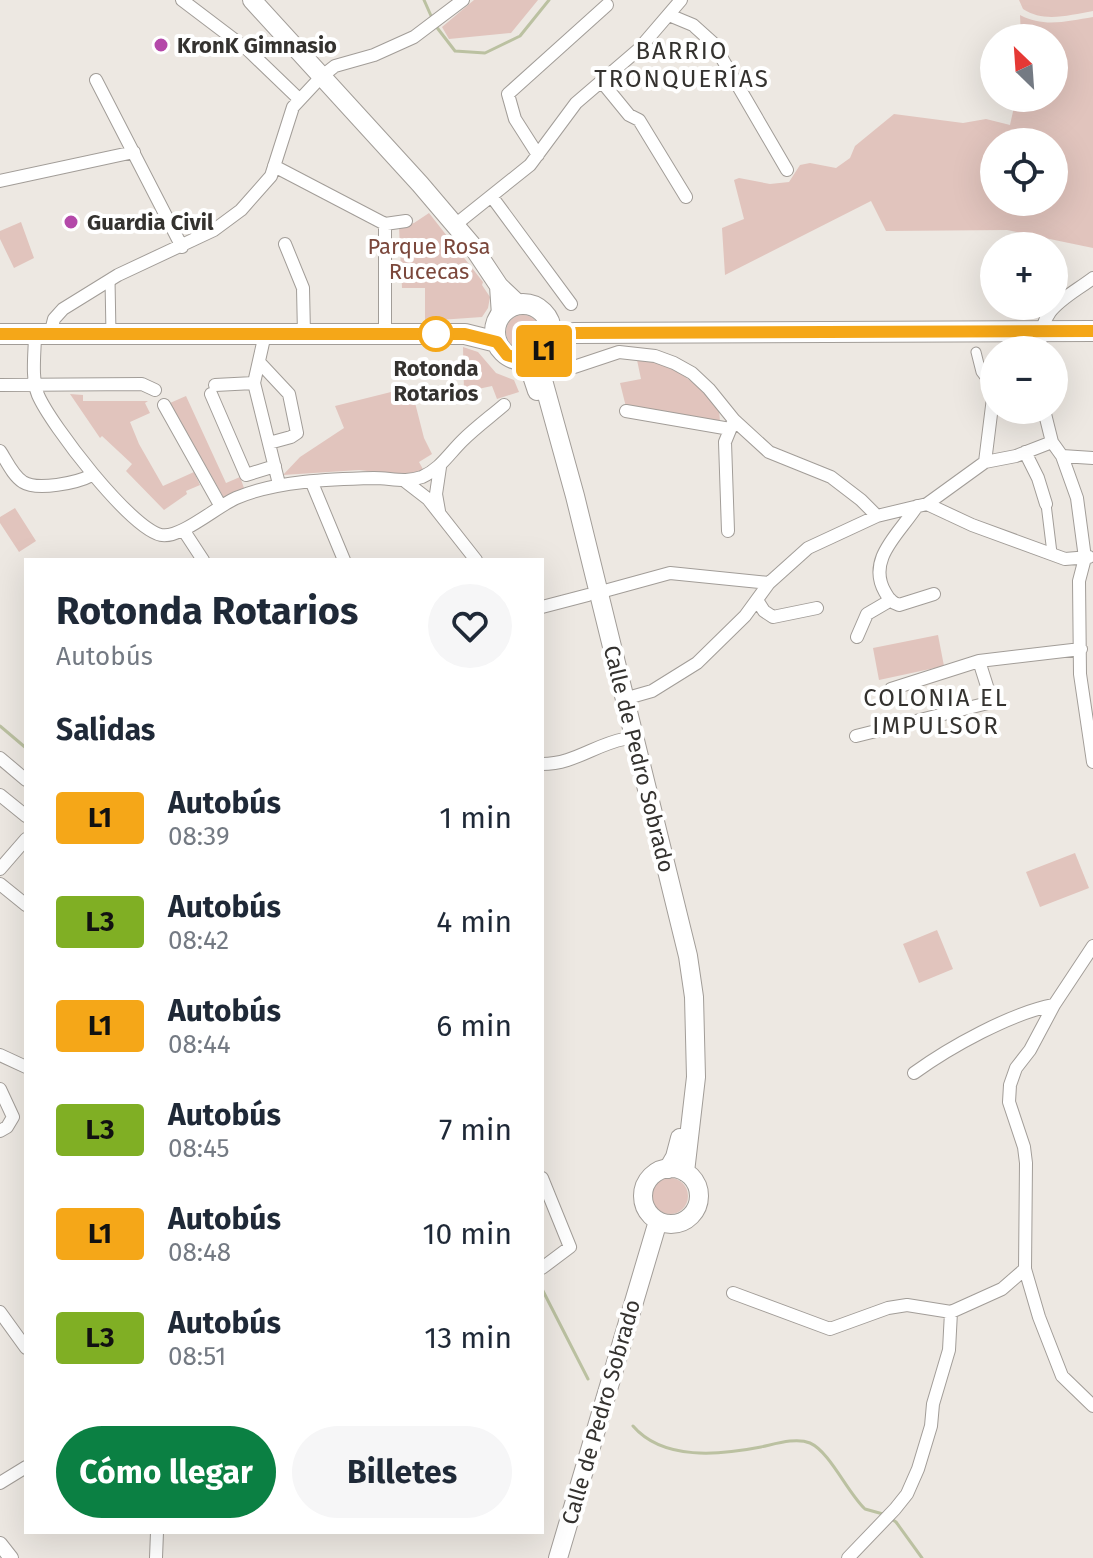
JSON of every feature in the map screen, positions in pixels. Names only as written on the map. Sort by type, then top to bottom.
[{"type":"highway","points":[[0,334],[465,334],[537,308],[549,322],[574,333],[980,339]]},
{"type":"highway","points":[[503,321],[507,355],[523,360],[537,356],[574,333]]},
{"type":"highway","points":[[546,348],[549,322]]},
{"type":"highway","points":[[1064,336],[1093,331]]},
{"type":"main road","points":[[252,0],[455,225],[499,286],[503,321]]},
{"type":"main road","name":"Calle de Pedro Sobrado","points":[[546,348],[541,373],[624,739],[678,955],[687,1022],[687,1076],[675,1157],[677,1170]]},
{"type":"main road","name":"Calle de Pedro Sobrado","points":[[523,360],[537,389],[624,699],[688,956],[694,997],[696,1077],[677,1170]]},
{"type":"main road","points":[[677,1170],[697,1186],[697,1205],[686,1219],[663,1222],[646,1208],[644,1191],[652,1176],[677,1170]]},
{"type":"main road","name":"Calle de Pedro Sobrado","points":[[558,1558],[663,1222]]},
{"type":"main road","name":"Calle de Pedro Sobrado","points":[[568,1558],[663,1222]]},
{"type":"street","points":[[182,0],[248,50],[299,99]]},
{"type":"street","points":[[455,225],[492,197],[538,155],[564,115],[639,49],[681,0]]},
{"type":"street","points":[[461,1],[440,19],[395,47],[335,66],[321,77],[299,99],[286,123],[274,166],[264,186],[241,210],[214,230],[110,280],[57,314],[42,334],[36,384],[38,394],[92,475],[150,531],[169,536],[184,531],[220,505],[279,484],[372,478],[406,482],[421,492],[474,558]]},
{"type":"street","points":[[538,155],[515,119],[508,94],[607,5]]},
{"type":"street","points":[[669,15],[693,25],[713,43],[787,170]]},
{"type":"street","points":[[96,80],[182,247]]},
{"type":"street","points":[[602,82],[629,115],[639,120],[686,197]]},
{"type":"street","points":[[0,181],[134,152]]},
{"type":"street","points":[[274,166],[385,224],[406,221]]},
{"type":"street","points":[[492,197],[571,304]]},
{"type":"street","points":[[385,224],[385,334]]},
{"type":"street","points":[[285,244],[303,288],[304,334]]},
{"type":"street","points":[[1041,336],[1043,322],[1054,308],[1093,278]]},
{"type":"street","points":[[110,280],[111,334]]},
{"type":"street","points":[[265,334],[254,383],[279,484]]},
{"type":"street","points":[[541,373],[553,374],[619,352],[655,356],[674,363],[692,373],[709,389],[732,425],[769,452],[831,477],[877,516]]},
{"type":"street","points":[[976,352],[980,368]]},
{"type":"street","points":[[260,363],[289,394],[297,433],[269,443]]},
{"type":"street","points":[[254,383],[213,389],[246,475],[275,466]]},
{"type":"street","points":[[0,385],[142,384],[155,390]]},
{"type":"street","points":[[164,405],[220,505]]},
{"type":"street","points":[[406,482],[440,467],[463,440],[504,405]]},
{"type":"street","points":[[626,411],[732,425]]},
{"type":"street","points":[[985,462],[990,424]]},
{"type":"street","points":[[1048,424],[1052,442],[1075,486],[1089,557],[1079,581],[1081,685],[1092,759]]},
{"type":"street","points":[[728,531],[725,442],[732,425]]},
{"type":"street","points":[[934,594],[899,605],[891,600],[878,577],[879,561],[922,505],[985,462],[1052,442]]},
{"type":"street","points":[[0,451],[19,480],[33,486],[81,481],[92,475]]},
{"type":"street","points":[[1025,452],[1046,504],[1052,553]]},
{"type":"street","points":[[1062,456],[1093,458]]},
{"type":"street","points":[[439,514],[436,494],[440,467]]},
{"type":"street","points":[[312,483],[343,558]]},
{"type":"street","points":[[624,699],[652,691],[681,675],[736,626],[769,583],[808,548],[877,516],[922,505],[1065,559],[1089,557]]},
{"type":"street","points":[[184,531],[202,558]]},
{"type":"street","points":[[544,606],[670,573],[769,583]]},
{"type":"street","points":[[757,600],[764,611],[773,617],[817,608]]},
{"type":"street","points":[[857,637],[867,614],[891,600]]},
{"type":"street","points":[[891,689],[979,661],[1081,649]]},
{"type":"street","points":[[856,736],[992,702],[979,661]]},
{"type":"street","points":[[544,764],[566,762],[598,746],[624,739]]},
{"type":"street","points":[[0,758],[24,778]]},
{"type":"street","points":[[0,795],[24,814]]},
{"type":"street","points":[[0,869],[24,841]]},
{"type":"street","points":[[0,884],[24,903]]},
{"type":"street","points":[[1093,948],[1076,968],[1030,1050],[1016,1068],[1009,1093],[1026,1163],[1025,1269],[1039,1317],[1062,1376],[1093,1406]]},
{"type":"street","points":[[914,1073],[939,1055],[1020,1015],[1054,1005]]},
{"type":"street","points":[[0,1055],[24,1066]]},
{"type":"street","points":[[0,1089],[13,1117],[12,1122],[0,1131]]},
{"type":"street","points":[[544,1183],[570,1247],[544,1266]]},
{"type":"street","points":[[733,1293],[830,1329],[888,1308],[907,1305],[951,1312],[1002,1289],[1025,1269]]},
{"type":"street","points":[[0,1312],[24,1345]]},
{"type":"street","points":[[848,1558],[892,1514],[907,1494],[918,1469],[949,1350],[951,1312]]},
{"type":"street","points":[[0,1483],[24,1468]]},
{"type":"street","points":[[156,1558],[157,1534]]},
{"type":"street","points":[[0,1544],[11,1558]]},
{"type":"green space","points":[[474,0],[538,0],[511,33],[449,39],[442,27]]},
{"type":"green space","points":[[1019,0],[1093,0],[1093,11],[1057,17],[1039,16],[1023,9]]},
{"type":"green space","points":[[1020,15],[1047,22],[1093,17],[1093,248],[1068,243],[1068,232],[886,231],[871,201],[725,275],[722,228],[744,219],[734,180],[739,178],[770,184],[789,182],[800,165],[810,163],[836,168],[850,158],[855,146],[894,114],[963,123],[986,119],[1010,125],[1013,112],[1068,112],[1068,24],[1020,24]]},
{"type":"green space","name":"Parque Rosa Rucecas","points":[[429,213],[483,282],[490,297],[482,317],[425,321],[425,288],[402,288],[399,227],[414,223]]},
{"type":"green space","points":[[21,222],[34,258],[14,268],[0,239],[0,231]]},
{"type":"green space","points":[[523,315],[535,320],[540,332],[535,344],[523,349],[511,344],[506,332],[511,320]]},
{"type":"green space","points":[[463,347],[478,352],[496,373],[514,380],[519,392],[497,399],[492,386],[464,392]]},
{"type":"green space","points":[[637,360],[662,365],[683,376],[719,409],[720,422],[626,407],[620,383],[641,379]]},
{"type":"green space","points":[[411,387],[424,438],[432,454],[419,462],[425,473],[400,475],[359,470],[283,475],[300,457],[344,428],[335,406]]},
{"type":"green space","points":[[70,394],[83,395],[83,401],[148,401],[145,403],[150,413],[130,422],[163,486],[194,472],[200,485],[186,491],[187,494],[164,510],[126,471],[132,464],[102,436],[100,438]]},
{"type":"green space","points":[[186,396],[226,483],[240,477],[244,488],[224,498],[170,403]]},
{"type":"green space","points":[[15,508],[36,541],[19,552],[0,523],[0,517]]},
{"type":"green space","points":[[938,635],[944,666],[879,680],[873,648]]},
{"type":"green space","points":[[1075,853],[1089,888],[1040,907],[1026,872]]},
{"type":"green space","points":[[937,930],[953,969],[919,983],[903,944]]},
{"type":"green space","points":[[670,1178],[683,1183],[688,1196],[683,1209],[670,1214],[657,1209],[652,1196],[657,1183]]},
{"type":"waterway","points":[[424,0],[432,18]]},
{"type":"waterway","points":[[435,25],[455,51],[485,53],[520,36],[549,0]]},
{"type":"waterway","points":[[0,726],[24,746]]},
{"type":"waterway","points":[[544,1293],[588,1379]]},
{"type":"waterway","points":[[633,1426],[660,1445],[693,1453],[745,1450],[792,1441],[810,1443],[831,1463],[865,1509],[883,1514]]},
{"type":"waterway","points":[[890,1518],[922,1558]]},
{"type":"bus line","name":"L1","points":[[0,334],[465,334],[497,342],[507,355],[523,360],[537,356],[549,344],[574,333],[1093,331]]},
{"type":"place","name":"KronK Gimnasio","points":[[161,45]]},
{"type":"place","name":"Guardia Civil","points":[[71,222]]},
{"type":"place","name":"Rotonda Rotarios","points":[[436,334]]},
{"type":"district","name":"BARRIO TRONQUERÍAS","points":[[682,65]]},
{"type":"district","name":"COLONIA EL IMPULSOR","points":[[936,712]]}]
